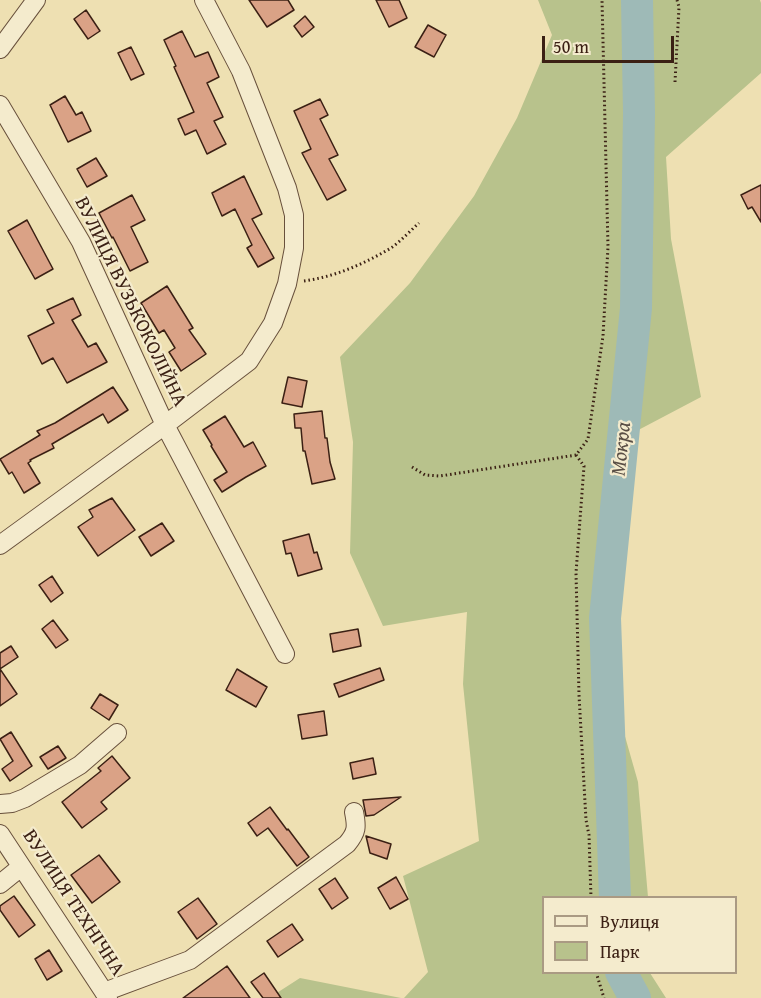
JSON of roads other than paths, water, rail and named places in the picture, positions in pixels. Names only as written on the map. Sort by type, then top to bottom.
[{"type":"street","points":[[0,49],[36,0]]},
{"type":"street","name":"ВУЛИЦЯ ВУЗЬКОКОЛІЙНА","points":[[165,425],[249,361],[273,323],[287,284],[294,248],[294,215],[287,188],[241,71],[204,0]]},
{"type":"street","name":"ВУЛИЦЯ ВУЗЬКОКОЛІЙНА","points":[[0,105],[81,242],[165,425],[285,654]]},
{"type":"street","points":[[1,542],[165,425]]},
{"type":"street","points":[[0,804],[12,804],[25,798],[80,765],[117,733]]},
{"type":"street","points":[[106,995],[190,960],[347,844],[354,836],[356,826],[354,812]]},
{"type":"street","name":"ВУЛИЦЯ ТЕХНІЧНА","points":[[0,834],[106,995]]},
{"type":"street","points":[[0,884],[21,867]]},
{"type":"waterway","name":"Мокра","points":[[615,896],[605,618],[636,308],[639,113],[637,0]]},
{"type":"waterway","name":"Мокра","points":[[622,974],[635,998]]}]
